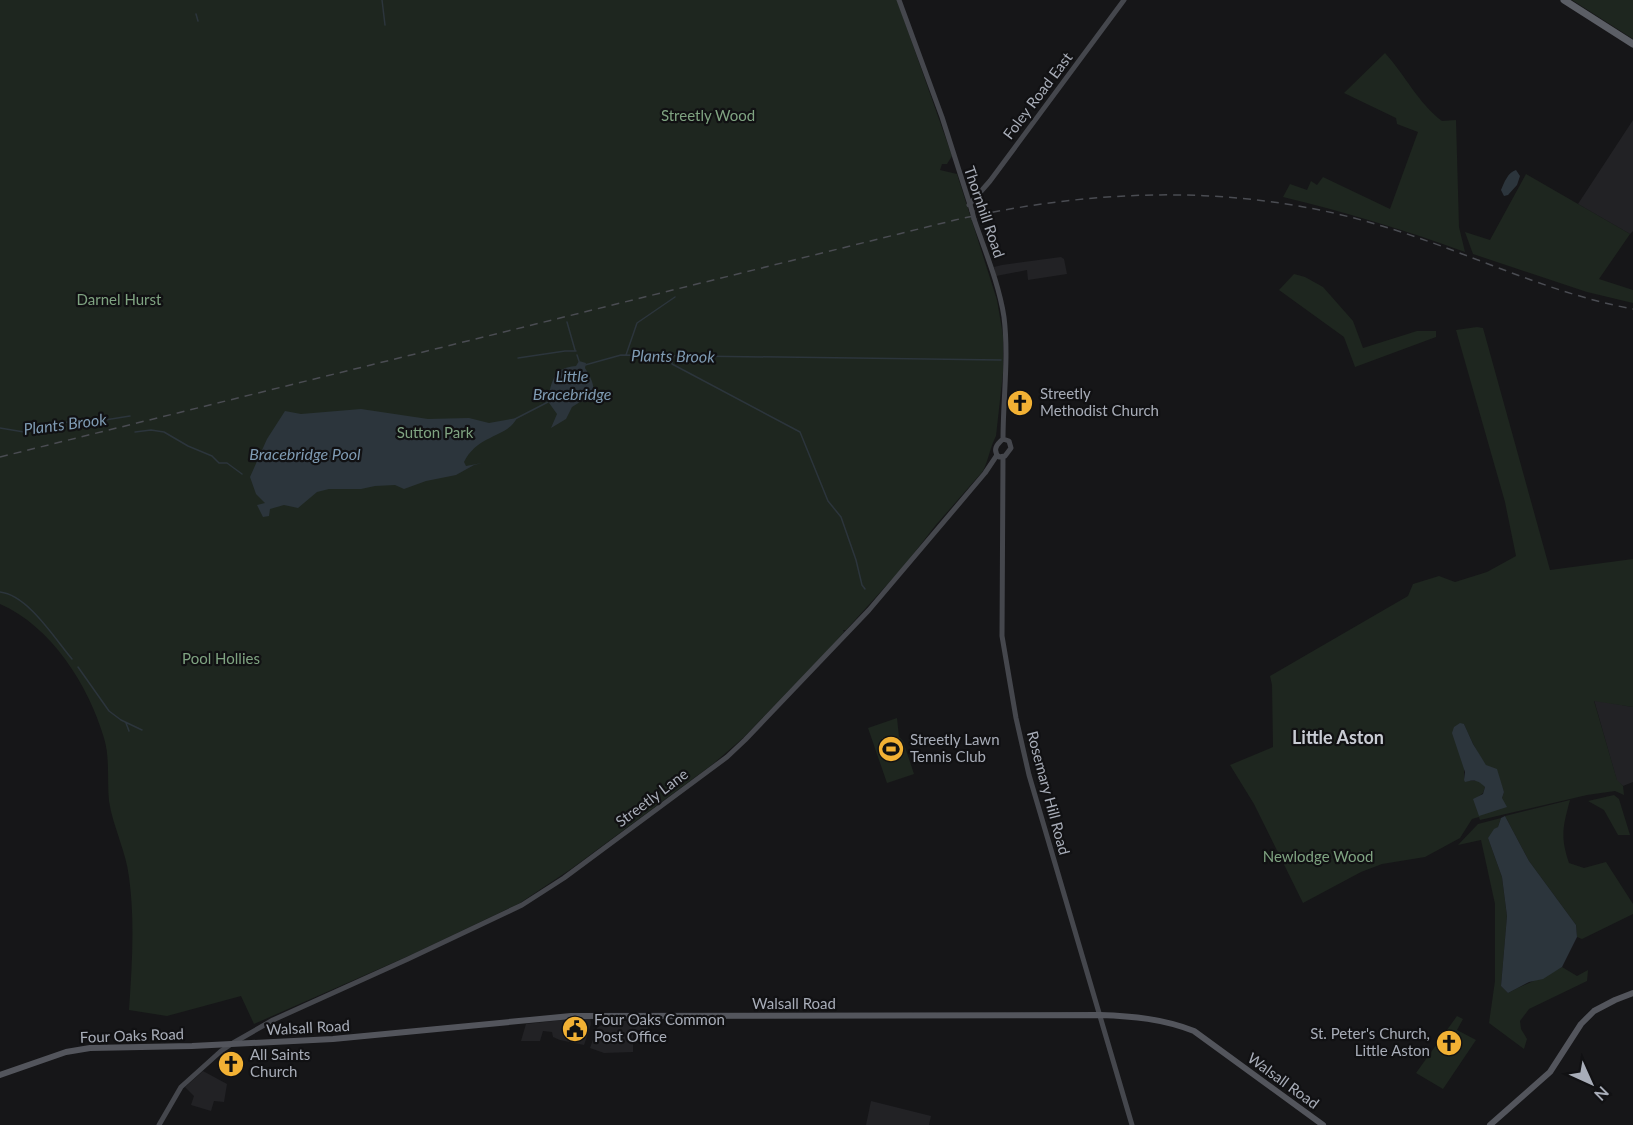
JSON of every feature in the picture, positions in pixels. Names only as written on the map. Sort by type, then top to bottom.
[{"type":"highway","points":[[1564,0],[1633,44]]},
{"type":"main road","name":"Thornhill Road","points":[[899,0],[942,117],[1004,315],[1006,364],[1003,439],[1008,439],[1011,445],[1009,452],[1000,456]]},
{"type":"main road","name":"Foley Road East","points":[[970,208],[1124,0]]},
{"type":"main road","points":[[1000,456],[996,448],[1003,439]]},
{"type":"main road","name":"Rosemary Hill Road","points":[[1000,456],[1001,621],[1003,650],[1016,718],[1029,775],[1132,1125]]},
{"type":"main road","name":"Streetly Lane","points":[[244,1040],[273,1020],[522,905],[564,878],[714,766],[745,740],[869,610],[1000,456]]},
{"type":"main road","points":[[1490,1125],[1550,1072],[1581,1024],[1594,1011],[1633,993]]},
{"type":"main road","name":"Walsall Road","points":[[233,1043],[244,1040],[394,1034],[571,1016],[1100,1015],[1149,1018],[1174,1023],[1194,1031],[1323,1125]]},
{"type":"main road","name":"Four Oaks Road","points":[[0,1076],[78,1049],[221,1048],[233,1043]]},
{"type":"main road","points":[[159,1125],[181,1087],[221,1048]]},
{"type":"shaded area","points":[[1633,120],[1633,231],[1630,234],[1578,204]]},
{"type":"shaded area","points":[[1061,257],[1064,259],[1067,274],[1028,280],[1027,270],[996,276],[994,267],[1002,265]]},
{"type":"shaded area","points":[[1594,700],[1633,707],[1633,782],[1623,786],[1617,781]]},
{"type":"shaded area","points":[[590,1017],[591,1024],[584,1045],[560,1040],[553,1037],[552,1032],[543,1031],[540,1041],[521,1041],[526,1024]]},
{"type":"shaded area","points":[[608,1021],[646,1021],[648,1030],[633,1030],[633,1052],[604,1053],[590,1048],[597,1028]]},
{"type":"shaded area","points":[[203,1071],[227,1084],[224,1102],[214,1101],[211,1111],[191,1105],[194,1096],[185,1087]]},
{"type":"shaded area","points":[[871,1101],[931,1116],[929,1125],[866,1125]]},
{"type":"green space","name":"Sutton Park","points":[[0,0],[897,0],[952,156],[947,164],[942,164],[940,170],[957,174],[997,300],[1003,335],[1003,373],[996,436],[983,471],[904,566],[846,630],[843,630],[844,632],[830,648],[743,738],[713,764],[571,869],[520,903],[413,954],[254,1024],[241,996],[167,1016],[129,1010],[132,944],[131,894],[127,867],[109,801],[108,761],[104,738],[89,698],[66,660],[36,627],[0,604]]},
{"type":"green space","points":[[1572,0],[1633,0],[1633,39]]},
{"type":"green space","points":[[1385,53],[1434,114],[1442,121],[1456,120],[1459,227],[1465,252],[1375,222],[1283,197],[1290,184],[1307,190],[1311,181],[1317,185],[1323,177],[1390,209],[1418,132],[1397,124],[1396,118],[1344,93]]},
{"type":"green space","points":[[1526,174],[1630,234],[1599,279],[1633,290],[1633,303],[1587,292],[1473,254],[1465,232],[1490,240]]},
{"type":"green space","points":[[1294,274],[1323,287],[1353,321],[1363,348],[1417,331],[1436,331],[1436,337],[1355,367],[1344,337],[1279,290]]},
{"type":"green space","name":"Newlodge Wood","points":[[1483,328],[1550,570],[1633,559],[1633,707],[1594,701],[1617,780],[1623,786],[1624,795],[1615,791],[1587,795],[1480,820],[1479,817],[1472,819],[1460,838],[1425,857],[1382,864],[1361,872],[1303,903],[1254,804],[1230,765],[1273,747],[1270,676],[1408,596],[1413,584],[1439,576],[1455,582],[1487,572],[1516,556],[1505,502],[1456,330]],"holes":[[[1464,724],[1473,744],[1502,788],[1504,792],[1502,798],[1478,797],[1483,793],[1485,787],[1479,781],[1464,780]]]},
{"type":"green space","name":"Streetly Lawn Tennis Club","points":[[897,718],[899,737],[903,741],[914,774],[887,783],[868,728]]},
{"type":"green space","points":[[1614,795],[1619,799],[1630,835],[1618,835],[1604,810],[1588,801]]},
{"type":"green space","points":[[1570,800],[1564,832],[1564,846],[1569,863],[1584,868],[1606,862],[1633,904],[1633,914],[1582,939],[1577,937],[1576,925],[1529,861],[1505,816]]},
{"type":"green space","points":[[1501,818],[1498,827],[1488,838],[1502,877],[1507,916],[1501,986],[1508,993],[1562,967],[1577,976],[1588,970],[1587,981],[1529,1009],[1520,1021],[1521,1029],[1527,1039],[1524,1049],[1489,1023],[1495,981],[1495,904],[1481,840],[1458,845],[1478,824]]},
{"type":"green space","points":[[1457,1016],[1463,1019],[1457,1030],[1476,1040],[1443,1089],[1416,1073]]},
{"type":"water","points":[[1516,170],[1520,176],[1517,185],[1508,195],[1504,196],[1501,190],[1503,184]]},
{"type":"water","name":"Little Bracebridge","points":[[579,361],[586,363],[585,368],[593,386],[592,398],[572,407],[566,419],[551,428],[557,414],[547,400],[552,381],[562,369],[576,366]]},
{"type":"water","name":"Bracebridge Pool","points":[[361,409],[428,419],[469,418],[489,423],[517,418],[506,429],[477,446],[464,462],[466,466],[482,463],[456,475],[426,481],[404,489],[395,485],[361,489],[329,489],[317,492],[298,508],[284,505],[270,509],[269,516],[263,517],[257,505],[265,503],[256,494],[250,477],[267,439],[285,411],[301,414]]},
{"type":"water","points":[[1460,723],[1464,724],[1486,765],[1497,769],[1504,792],[1502,798],[1507,807],[1479,816],[1473,799],[1483,794],[1485,787],[1476,781],[1465,782],[1464,780],[1465,772],[1452,733],[1454,727]]},
{"type":"water","points":[[1505,816],[1529,861],[1576,925],[1577,937],[1562,967],[1543,979],[1529,982],[1508,993],[1501,986],[1507,916],[1502,877],[1488,838],[1498,827],[1501,818]]},
{"type":"waterway","points":[[382,0],[385,25]]},
{"type":"waterway","points":[[196,14],[198,21]]},
{"type":"waterway","points":[[626,355],[637,323],[675,297]]},
{"type":"waterway","points":[[567,322],[575,350]]},
{"type":"waterway","points":[[518,358],[576,351]]},
{"type":"waterway","points":[[577,355],[579,361]]},
{"type":"waterway","name":"Plants Brook","points":[[585,365],[621,355],[1001,360]]},
{"type":"waterway","points":[[673,356],[672,364],[800,432],[828,501],[841,517],[865,589]]},
{"type":"waterway","name":"Plants Brook","points":[[515,419],[548,402]]},
{"type":"waterway","name":"Plants Brook","points":[[0,428],[24,432],[68,422],[86,423],[130,416]]},
{"type":"waterway","name":"Plants Brook","points":[[135,432],[151,430],[164,432],[212,456],[219,463],[227,463],[242,474]]},
{"type":"waterway","points":[[0,592],[21,601],[31,609],[72,659]]},
{"type":"waterway","points":[[78,667],[109,711],[121,720],[142,730]]},
{"type":"waterway","points":[[126,723],[129,731]]},
{"type":"railway","points":[[0,457],[955,220],[1008,209],[1116,196],[1223,197],[1276,202],[1329,212],[1413,236],[1569,293],[1633,309]]},
{"type":"place","name":"Streetly Methodist Church","points":[[1020,403]]},
{"type":"place","name":"Streetly Lawn Tennis Club","points":[[891,749]]},
{"type":"place","name":"Four Oaks Common Post Office","points":[[575,1029]]},
{"type":"place","name":"St. Peter's Church, Little Aston","points":[[1449,1043]]},
{"type":"place","name":"All Saints Church","points":[[231,1064]]},
{"type":"district","name":"Little Aston","points":[[1338,738]]},
{"type":"park label","name":"Streetly Wood","points":[[708,116]]},
{"type":"park label","name":"Darnel Hurst","points":[[119,300]]},
{"type":"park label","name":"Pool Hollies","points":[[221,659]]}]
